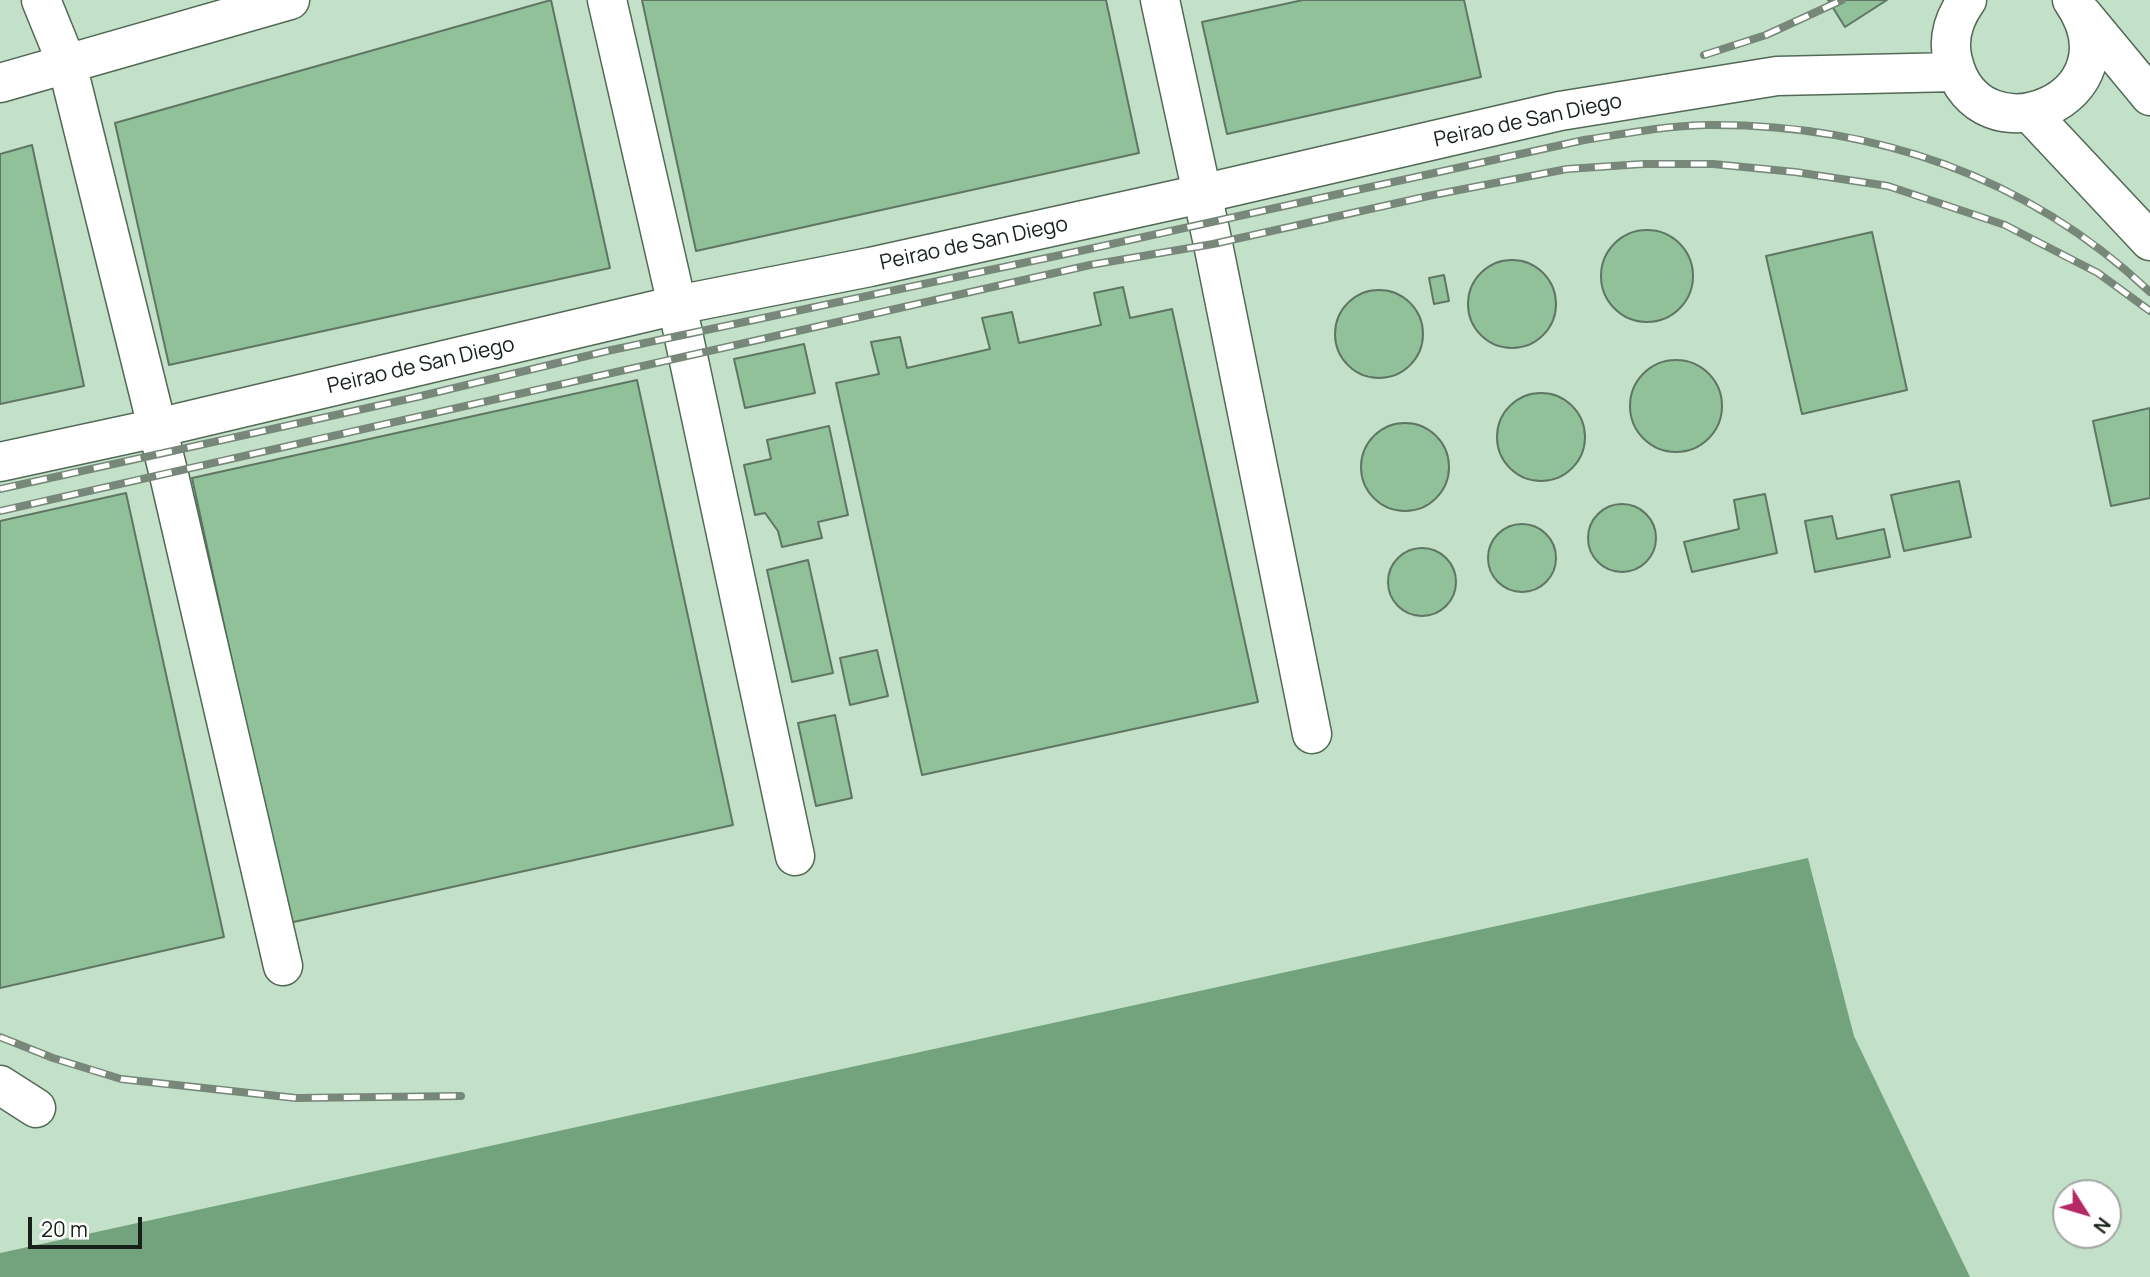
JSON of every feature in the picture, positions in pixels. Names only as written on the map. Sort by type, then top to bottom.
[{"type":"lane","points":[[41,0],[66,64],[157,428],[283,966]]},
{"type":"lane","points":[[0,83],[290,0]]},
{"type":"lane","points":[[607,0],[677,305],[794,856]]},
{"type":"lane","points":[[1160,0],[1213,244],[1312,734]]},
{"type":"lane","points":[[1959,4],[1950,51],[1955,72],[1968,91],[1986,105],[2007,113],[2030,113],[2050,107],[2068,94],[2081,77],[2088,57],[2088,36],[2078,8]]},
{"type":"lane","points":[[2078,8],[2150,96]]},
{"type":"lane","name":"Peirao de San Diego","points":[[0,462],[157,428],[677,305],[870,267],[1574,109],[1777,76],[1955,72]]},
{"type":"lane","points":[[2030,113],[2150,241]]},
{"type":"lane","points":[[0,1085],[36,1108]]},
{"type":"shaded area","points":[[0,0],[2150,0],[2150,1277],[1970,1277],[1854,1036],[1808,859],[0,1253]]},
{"type":"shaded area","points":[[1808,858],[1854,1036],[1970,1277],[0,1277],[0,1253]]},
{"type":"building","points":[[551,0],[610,268],[169,365],[115,123]]},
{"type":"building","points":[[642,0],[1106,0],[1139,153],[696,251]]},
{"type":"building","points":[[1303,0],[1464,0],[1481,77],[1227,134],[1202,22]]},
{"type":"building","points":[[1828,0],[1887,0],[1845,27]]},
{"type":"building","points":[[32,145],[84,386],[0,404],[0,154]]},
{"type":"building","points":[[1647,230],[1664,234],[1679,244],[1689,259],[1693,276],[1689,293],[1679,308],[1664,318],[1647,322],[1630,318],[1615,308],[1605,293],[1601,276],[1605,259],[1615,244],[1630,234]]},
{"type":"building","points":[[1872,232],[1907,390],[1802,414],[1766,256]]},
{"type":"building","points":[[1512,260],[1537,267],[1549,279],[1556,304],[1549,329],[1537,341],[1512,348],[1487,341],[1475,329],[1468,304],[1475,279],[1487,267]]},
{"type":"building","points":[[1444,275],[1449,301],[1434,304],[1429,278]]},
{"type":"building","points":[[1123,287],[1130,318],[1172,309],[1258,702],[922,775],[836,383],[879,374],[871,342],[900,337],[907,368],[990,349],[982,318],[1012,312],[1019,343],[1101,325],[1094,293]]},
{"type":"building","points":[[1379,290],[1404,297],[1416,309],[1423,334],[1416,359],[1404,371],[1379,378],[1354,371],[1342,359],[1335,334],[1342,309],[1354,297]]},
{"type":"building","points":[[804,344],[815,393],[745,408],[734,359]]},
{"type":"building","points":[[1676,360],[1693,364],[1708,374],[1718,389],[1722,406],[1718,423],[1708,438],[1693,448],[1676,452],[1659,448],[1644,438],[1634,423],[1630,406],[1634,389],[1644,374],[1659,364]]},
{"type":"building","points":[[637,380],[733,825],[289,923],[192,478]]},
{"type":"building","points":[[1541,393],[1566,400],[1578,412],[1585,437],[1578,462],[1566,474],[1541,481],[1516,474],[1504,462],[1497,437],[1504,412],[1516,400]]},
{"type":"building","points":[[2150,408],[2150,498],[2111,506],[2093,421]]},
{"type":"building","points":[[1405,423],[1430,430],[1442,442],[1449,467],[1442,492],[1430,504],[1405,511],[1380,504],[1368,492],[1361,467],[1368,442],[1380,430]]},
{"type":"building","points":[[829,426],[848,515],[818,522],[822,538],[782,547],[778,531],[765,513],[755,515],[744,465],[771,459],[767,440]]},
{"type":"building","points":[[1959,481],[1971,537],[1904,551],[1891,495]]},
{"type":"building","points":[[126,493],[224,937],[0,988],[0,521]]},
{"type":"building","points":[[1765,494],[1777,553],[1692,572],[1684,542],[1739,529],[1734,500]]},
{"type":"building","points":[[1622,504],[1635,507],[1646,514],[1653,525],[1656,538],[1653,551],[1646,562],[1635,569],[1622,572],[1609,569],[1598,562],[1591,551],[1588,538],[1591,525],[1598,514],[1609,507]]},
{"type":"building","points":[[1832,516],[1837,539],[1884,529],[1890,557],[1815,572],[1805,521]]},
{"type":"building","points":[[1522,524],[1535,527],[1546,534],[1553,545],[1556,558],[1553,571],[1546,582],[1535,589],[1522,592],[1509,589],[1498,582],[1491,571],[1488,558],[1491,545],[1498,534],[1509,527]]},
{"type":"building","points":[[1422,548],[1435,551],[1446,558],[1453,569],[1456,582],[1453,595],[1446,606],[1435,613],[1422,616],[1409,613],[1398,606],[1391,595],[1388,582],[1391,569],[1398,558],[1409,551]]},
{"type":"building","points":[[808,560],[833,673],[792,682],[767,570]]},
{"type":"building","points":[[877,650],[888,696],[850,705],[840,658]]},
{"type":"building","points":[[835,715],[852,798],[816,806],[798,723]]},
{"type":"railway","points":[[1704,55],[1766,35],[1842,0]]},
{"type":"railway","points":[[0,489],[417,397],[607,351],[1584,140],[1674,127],[1767,127],[1828,134],[1887,146],[1944,164],[1999,188],[2052,217],[2102,251],[2150,292]]},
{"type":"railway","points":[[0,511],[1090,265],[1213,244],[1433,195],[1567,169],[1643,164],[1713,164],[1795,172],[1888,186],[2005,225],[2098,273],[2150,311]]},
{"type":"railway","points":[[0,1037],[53,1058],[121,1079],[296,1098],[461,1096]]}]
